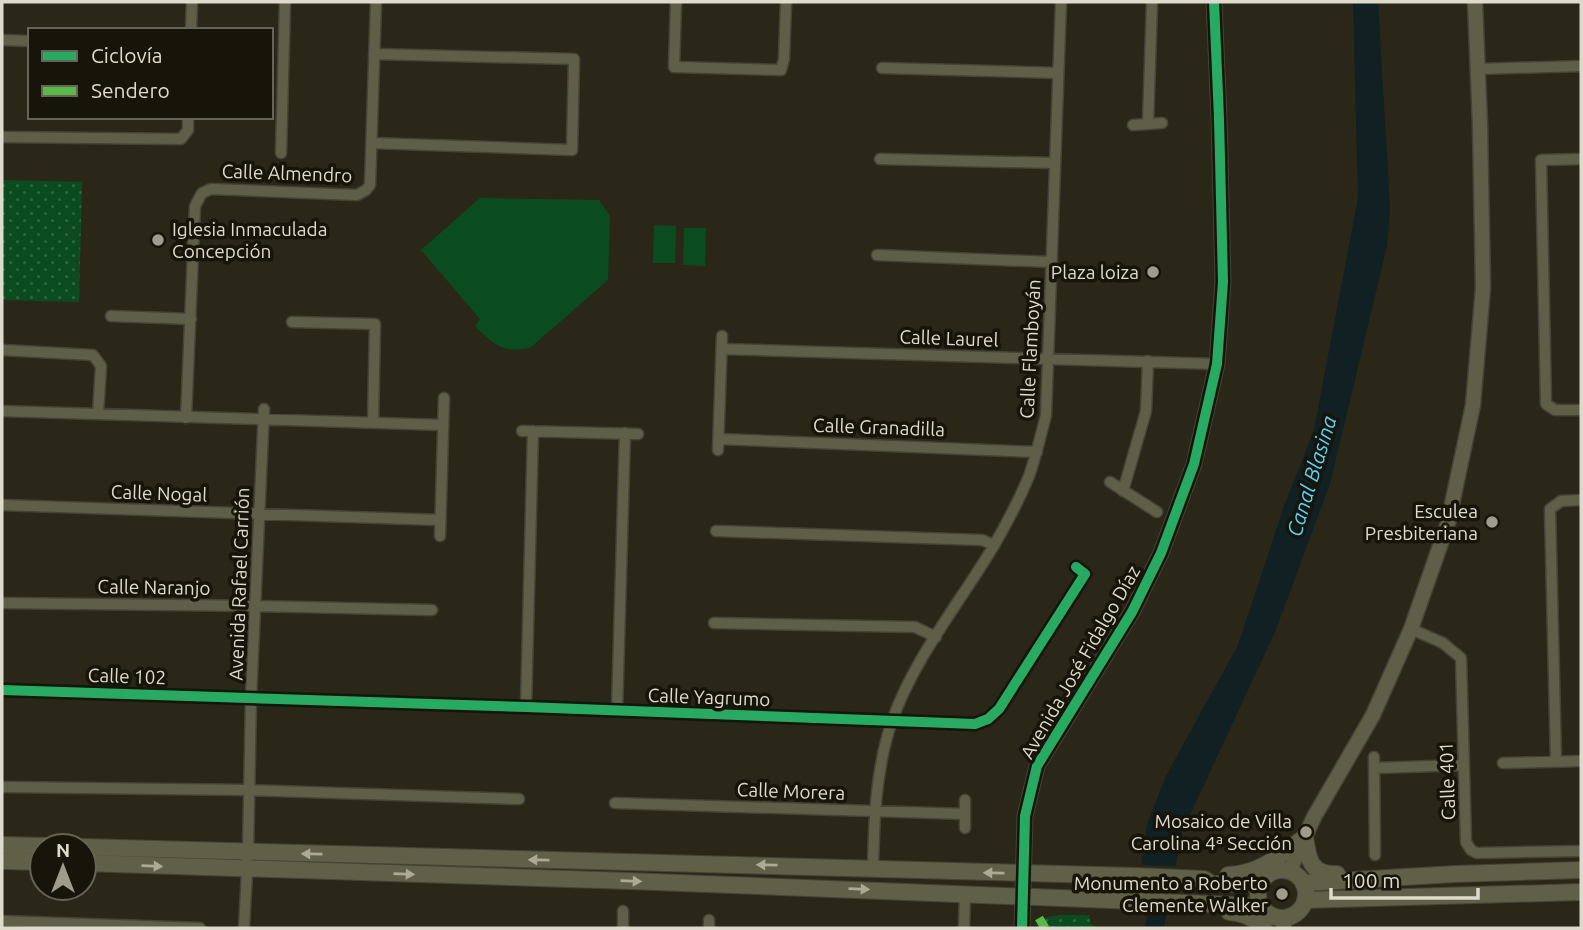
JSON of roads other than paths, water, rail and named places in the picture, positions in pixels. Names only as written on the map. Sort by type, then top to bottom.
[{"type":"main road","points":[[98,863],[247,861],[873,868],[1198,879],[1260,869],[1305,837],[1309,860],[1321,872],[1334,875],[1365,873],[1377,879]]},
{"type":"main road","points":[[2,845],[28,846]]},
{"type":"main road","points":[[98,848],[247,861],[1022,897],[1166,901],[1180,908],[1261,906]]},
{"type":"main road","points":[[2,861],[28,862]]},
{"type":"main road","points":[[1303,883],[1581,870]]},
{"type":"main road","points":[[1272,872],[1289,872],[1303,883],[1305,900],[1298,911],[1284,923],[1261,906],[1258,897],[1260,884],[1272,872]]},
{"type":"main road","points":[[1198,879],[1212,884],[1260,884]]},
{"type":"main road","points":[[1305,900],[1581,892]]},
{"type":"main road","points":[[1192,906],[1243,915],[1255,919],[1264,928]]},
{"type":"street","points":[[191,28],[192,2]]},
{"type":"street","points":[[281,153],[285,2]]},
{"type":"street","name":"Calle Almendro","points":[[186,418],[195,206],[202,193],[211,189],[357,195],[366,190],[370,185],[376,2]]},
{"type":"street","points":[[676,2],[674,66],[781,70],[784,59],[786,2]]},
{"type":"street","name":"Calle Flamboyán","points":[[873,868],[874,811],[892,722],[911,677],[994,545],[1023,489],[1037,452],[1046,415],[1061,2]]},
{"type":"street","points":[[1148,123],[1152,2]]},
{"type":"street","name":"Avenida José Fidalgo Díaz","points":[[1022,928],[1025,816],[1037,766],[1132,612],[1161,553],[1194,464],[1217,364],[1223,282],[1214,2]]},
{"type":"street","points":[[1289,872],[1314,817],[1373,715],[1411,629],[1448,523],[1473,405],[1483,288],[1475,2]]},
{"type":"street","points":[[2,40],[28,41]]},
{"type":"street","points":[[372,143],[572,150],[574,59],[374,54]]},
{"type":"street","points":[[1478,69],[1581,66]]},
{"type":"street","points":[[882,68],[1058,73]]},
{"type":"street","points":[[2,137],[181,139],[188,130],[188,119]]},
{"type":"street","points":[[1133,125],[1162,123]]},
{"type":"street","points":[[880,159],[1055,163]]},
{"type":"street","points":[[1581,159],[1541,160],[1546,404],[1555,410],[1581,410]]},
{"type":"street","points":[[877,256],[1052,262]]},
{"type":"street","points":[[111,316],[191,319]]},
{"type":"street","points":[[292,322],[375,324],[373,422]]},
{"type":"street","points":[[722,336],[722,349]]},
{"type":"street","name":"Calle Laurel","points":[[722,349],[1217,364]]},
{"type":"street","name":"Calle Granadilla","points":[[722,349],[718,445],[1037,452]]},
{"type":"street","points":[[2,350],[93,355],[101,366],[97,414]]},
{"type":"street","points":[[1123,491],[1146,411],[1148,361]]},
{"type":"street","points":[[440,536],[444,398]]},
{"type":"street","points":[[2,411],[186,418],[264,414],[443,425]]},
{"type":"street","name":"Avenida Rafael Carrión","points":[[244,928],[264,414]]},
{"type":"street","points":[[526,707],[527,431],[638,433]]},
{"type":"street","points":[[617,711],[625,433]]},
{"type":"street","points":[[1110,482],[1157,512]]},
{"type":"street","points":[[1556,761],[1550,509],[1561,500],[1581,500]]},
{"type":"street","name":"Calle Nogal","points":[[2,505],[440,520]]},
{"type":"street","points":[[716,531],[982,540],[994,545]]},
{"type":"street","name":"Calle Yagrumo","points":[[251,698],[975,724],[988,719],[999,709],[1080,570]]},
{"type":"street","name":"Calle Naranjo","points":[[2,603],[432,610]]},
{"type":"street","points":[[714,623],[915,627],[936,637]]},
{"type":"street","name":"Calle 401","points":[[1411,629],[1443,643],[1461,658],[1466,842],[1471,850],[1477,853],[1581,851]]},
{"type":"street","name":"Calle 102","points":[[2,690],[251,698]]},
{"type":"street","points":[[1503,763],[1581,761]]},
{"type":"street","points":[[1375,855],[1374,763],[1464,765]]},
{"type":"street","points":[[2,788],[250,790],[519,799]]},
{"type":"street","points":[[965,800],[965,828]]},
{"type":"street","name":"Calle Morera","points":[[615,803],[965,814]]},
{"type":"street","points":[[964,928],[965,893]]},
{"type":"street","points":[[623,911],[623,928]]},
{"type":"street","points":[[2,921],[200,928]]},
{"type":"water","name":"Canal Blasina","points":[[1353,2],[1378,2],[1390,208],[1387,246],[1330,484],[1275,632],[1182,832],[1164,928],[1145,928],[1147,917],[1142,859],[1147,824],[1166,776],[1238,645],[1284,506],[1314,430],[1358,198]]},
{"type":"place","name":"Iglesia Inmaculada Concepción","points":[[158,240]]},
{"type":"place","name":"Plaza loiza","points":[[1153,272]]},
{"type":"place","name":"Esculea Presbiteriana","points":[[1492,522]]},
{"type":"place","name":"Mosaico de Villa Carolina 4ª Sección","points":[[1306,832]]},
{"type":"place","name":"Monumento a Roberto Clemente Walker","points":[[1282,894]]}]
